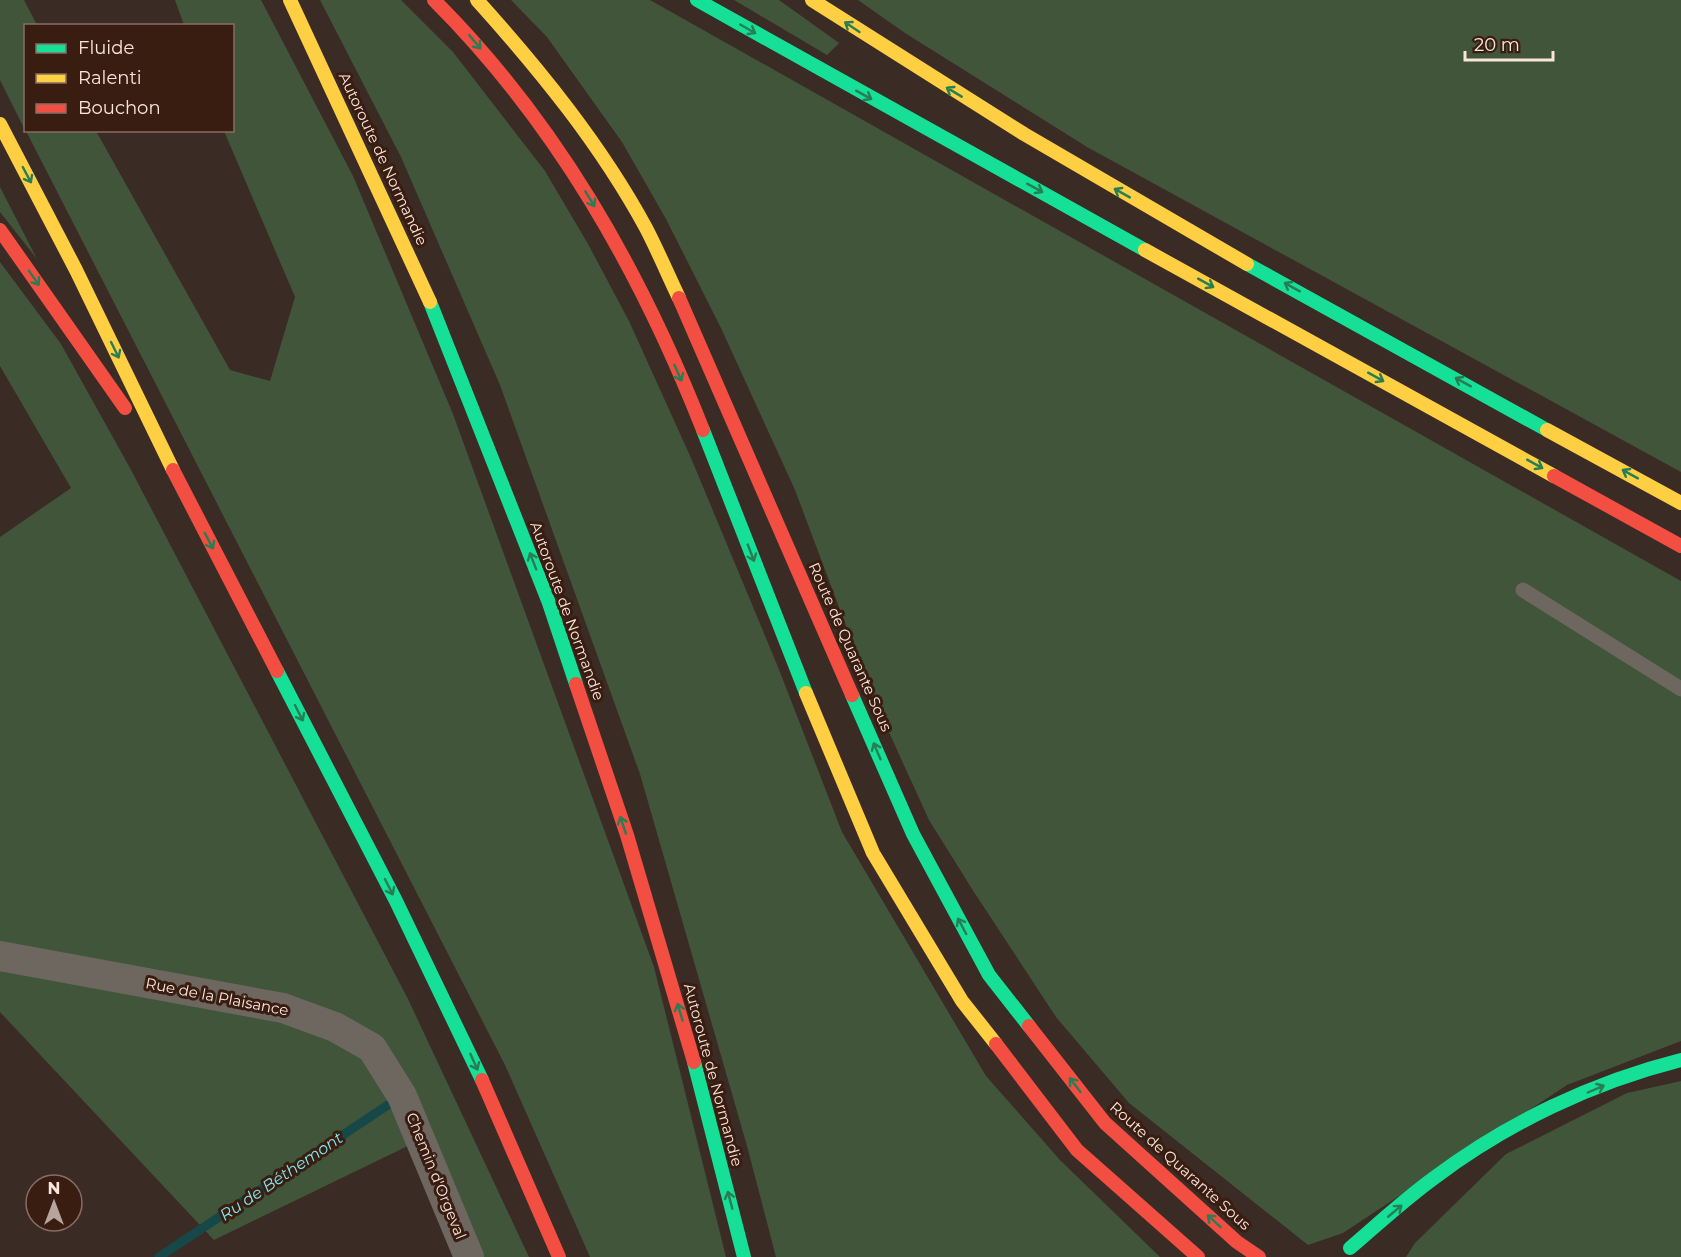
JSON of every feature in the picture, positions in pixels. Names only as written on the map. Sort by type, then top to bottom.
[{"type":"main road","name":"Autoroute de Normandie","points":[[290,0],[438,319],[549,603],[627,835],[675,995],[744,1257]]},
{"type":"main road","points":[[434,0],[466,32],[526,103],[567,160],[613,237],[655,320],[696,412],[807,695],[873,853],[962,1001],[1077,1150],[1198,1257]]},
{"type":"main road","name":"Route de Quarante Sous","points":[[477,0],[523,50],[574,116],[640,218],[682,304],[913,834],[989,975],[1105,1123],[1237,1242],[1259,1257]]},
{"type":"main road","points":[[698,0],[813,67],[1681,546]]},
{"type":"main road","points":[[812,0],[892,54],[1091,176],[1681,503]]},
{"type":"main road","points":[[0,124],[76,270],[182,489],[441,992],[466,1043],[559,1257]]},
{"type":"main road","points":[[0,230],[182,489]]},
{"type":"main road","points":[[1350,1248],[1448,1167],[1542,1112],[1651,1066],[1681,1060]]},
{"type":"street","name":"Rue de la Plaisance","points":[[0,956],[283,1008],[335,1027],[372,1048],[402,1096]]},
{"type":"street","name":"Chemin d'Orgeval","points":[[402,1096],[469,1257]]},
{"type":"lane","points":[[1523,590],[1681,689]]},
{"type":"green space","points":[[0,0],[24,0],[36,24],[24,24],[24,128],[0,80]]},
{"type":"green space","points":[[175,0],[261,0],[353,176],[453,414],[654,967],[726,1257],[590,1257],[505,1065],[27,132],[97,132],[230,370],[270,381],[295,297],[224,132],[234,132],[234,24],[184,24]]},
{"type":"green space","points":[[320,0],[401,0],[453,52],[545,171],[588,244],[629,321],[691,458],[778,667],[842,832],[986,1076],[1060,1160],[1160,1257],[776,1257],[747,1146],[640,774],[500,385],[401,157]]},
{"type":"green space","points":[[511,0],[650,0],[1681,581],[1681,1041],[1567,1085],[1343,1233],[1308,1245],[1129,1103],[1056,1017],[929,820],[872,695],[795,490],[721,328],[666,219],[622,142],[547,37]]},
{"type":"green space","points":[[734,0],[779,0],[839,43],[827,55]]},
{"type":"green space","points":[[858,0],[1681,0],[1681,472],[1087,147],[905,33]]},
{"type":"green space","points":[[0,187],[37,259],[0,212]]},
{"type":"green space","points":[[0,262],[61,344],[130,468],[408,999],[529,1257],[462,1257],[418,1141],[214,1240],[0,1012],[0,537],[71,488],[0,366]]},
{"type":"green space","points":[[1681,1081],[1681,1257],[1406,1257],[1415,1243],[1506,1154],[1627,1093]]},
{"type":"waterway","name":"Ru de Béthemont","points":[[159,1257],[397,1099]]},
{"type":"traffic: fast","points":[[697,0],[1145,250]]},
{"type":"traffic: fast","points":[[1247,264],[1547,430]]},
{"type":"traffic: fast","points":[[430,302],[549,603],[576,684]]},
{"type":"traffic: fast","points":[[703,430],[806,693]]},
{"type":"traffic: fast","points":[[277,671],[396,901],[482,1080]]},
{"type":"traffic: fast","points":[[852,695],[913,834],[989,975],[1029,1026]]},
{"type":"traffic: fast","points":[[1350,1248],[1434,1178],[1491,1139],[1583,1093],[1648,1069],[1681,1060]]},
{"type":"traffic: fast","points":[[694,1062],[744,1257]]},
{"type":"traffic: slow","points":[[290,0],[430,302]]},
{"type":"traffic: slow","points":[[477,0],[524,53],[568,109],[609,167],[646,228],[679,298]]},
{"type":"traffic: slow","points":[[812,0],[1024,134],[1247,264]]},
{"type":"traffic: slow","points":[[0,124],[76,270],[173,470]]},
{"type":"traffic: slow","points":[[1145,250],[1554,476]]},
{"type":"traffic: slow","points":[[1547,430],[1681,503]]},
{"type":"traffic: slow","points":[[806,693],[873,853],[962,1001],[996,1044]]},
{"type":"traffic: jam","points":[[434,0],[519,96],[591,201],[652,312],[703,430]]},
{"type":"traffic: jam","points":[[0,230],[125,408]]},
{"type":"traffic: jam","points":[[679,298],[852,695]]},
{"type":"traffic: jam","points":[[173,470],[277,671]]},
{"type":"traffic: jam","points":[[1554,476],[1681,546]]},
{"type":"traffic: jam","points":[[576,684],[627,835],[694,1062]]},
{"type":"traffic: jam","points":[[1029,1026],[1105,1123],[1237,1242],[1259,1257]]},
{"type":"traffic: jam","points":[[996,1044],[1077,1150],[1198,1257]]},
{"type":"traffic: jam","points":[[482,1080],[559,1257]]}]
